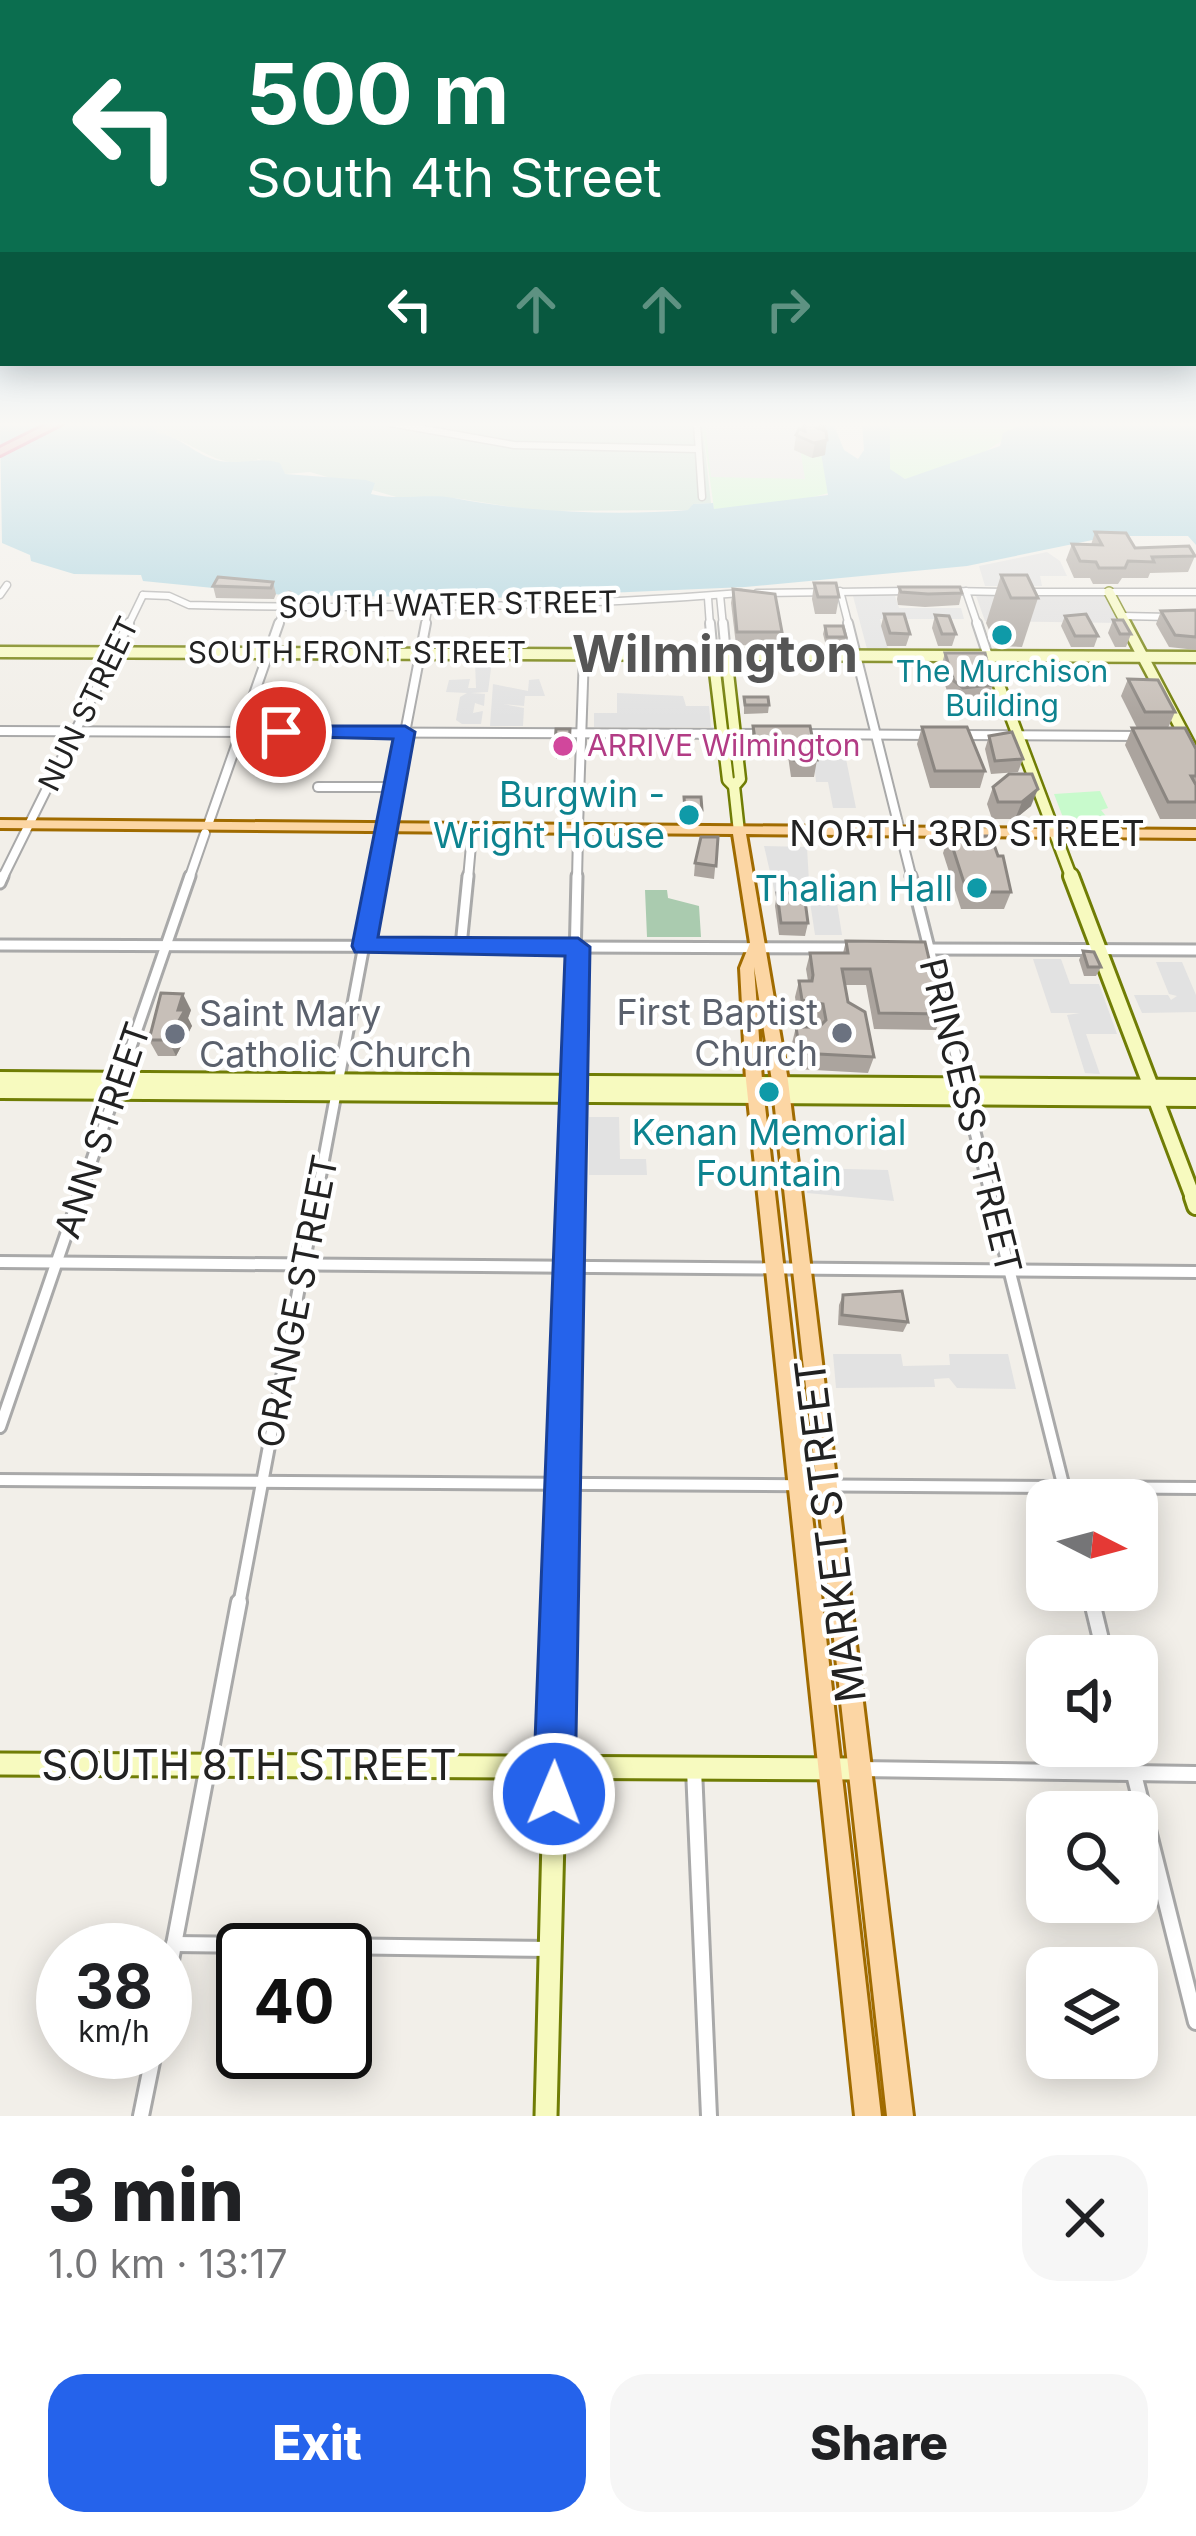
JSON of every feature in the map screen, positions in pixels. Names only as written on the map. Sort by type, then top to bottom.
[{"type":"main road","points":[[0,828],[578,831]]},
{"type":"main road","points":[[386,830],[578,831]]},
{"type":"main road","name":"NORTH 3RD STREET","points":[[578,831],[629,836],[641,831],[1196,834]]},
{"type":"main road","name":"MARKET STREET","points":[[739,832],[754,947],[762,963],[781,1090],[788,1266],[868,2116]]},
{"type":"main road","name":"MARKET STREET","points":[[754,947],[747,968],[754,1080],[788,1266]]},
{"type":"main road","name":"MARKET STREET","points":[[812,1487],[859,1769],[899,2116]]},
{"type":"street","points":[[0,595],[3,585]]},
{"type":"street","name":"PRINCESS STREET","points":[[840,591],[1061,1479]]},
{"type":"street","name":"SOUTH WATER STREET","points":[[144,593],[189,605],[428,610],[720,595],[916,591]]},
{"type":"street","points":[[932,591],[1196,592]]},
{"type":"street","points":[[966,592],[1196,1206]]},
{"type":"street","points":[[1109,592],[1196,757]]},
{"type":"street","name":"NUN STREET","points":[[0,883],[144,593]]},
{"type":"street","name":"ANN STREET","points":[[0,1427],[289,595]]},
{"type":"street","name":"MARKET STREET","points":[[720,595],[720,655]]},
{"type":"street","name":"MARKET STREET","points":[[707,598],[720,655],[729,734],[728,780],[734,786],[739,832]]},
{"type":"street","name":"ORANGE STREET","points":[[178,1923],[428,610]]},
{"type":"street","points":[[1122,616],[1180,617]]},
{"type":"street","name":"SOUTH FRONT STREET","points":[[0,652],[1196,656]]},
{"type":"street","points":[[546,2116],[584,654]]},
{"type":"street","points":[[0,731],[778,734]]},
{"type":"street","points":[[795,734],[1161,736]]},
{"type":"street","points":[[318,787],[394,787]]},
{"type":"street","points":[[461,946],[472,834]]},
{"type":"street","points":[[0,945],[874,949]]},
{"type":"street","points":[[896,949],[1196,950]]},
{"type":"street","points":[[0,1079],[118,1086]]},
{"type":"street","points":[[0,1091],[118,1086],[572,1088],[754,1080],[781,1090],[1153,1093],[1196,1099]]},
{"type":"street","points":[[1153,1093],[1196,1087]]},
{"type":"street","points":[[572,1088],[758,1099],[781,1090]]},
{"type":"street","points":[[0,1262],[1196,1272]]},
{"type":"street","points":[[0,1480],[1026,1493]]},
{"type":"street","points":[[1158,1490],[1196,1488]]},
{"type":"street","name":"SOUTH 8TH STREET","points":[[0,1764],[859,1769]]},
{"type":"street","points":[[1133,1767],[1196,2022]]},
{"type":"street","points":[[694,1769],[709,2116]]},
{"type":"street","points":[[859,1769],[1196,1774]]},
{"type":"street","points":[[192,1943],[550,1949]]},
{"type":"street","points":[[141,2116],[149,2079]]},
{"type":"shaded area","points":[[1047,552],[1060,561],[1067,576],[1040,576],[1042,586],[985,586],[979,566]]},
{"type":"shaded area","points":[[975,593],[1106,595],[1121,623],[985,621]]},
{"type":"shaded area","points":[[853,596],[895,596],[899,608],[961,608],[964,619],[880,619],[888,649],[867,649]]},
{"type":"shaded area","points":[[492,661],[488,692],[471,693],[485,694],[484,706],[475,703],[473,713],[483,711],[481,724],[462,724],[456,720],[460,697],[467,693],[446,692],[449,680],[470,679],[468,688],[476,688],[475,662]]},
{"type":"shaded area","points":[[539,679],[545,696],[525,696],[524,706],[503,704],[524,708],[523,726],[490,726],[493,684],[528,691],[529,680]]},
{"type":"shaded area","points":[[617,693],[683,696],[686,706],[709,706],[711,727],[594,727],[594,713],[617,713]]},
{"type":"shaded area","points":[[812,742],[821,742],[825,759],[846,759],[856,808],[833,808],[828,782],[816,782]]},
{"type":"shaded area","points":[[764,846],[807,847],[809,882],[780,883],[834,884],[842,935],[815,935],[810,902],[777,902]]},
{"type":"shaded area","points":[[1033,959],[1061,959],[1070,984],[1099,984],[1117,1034],[1086,1034],[1100,1074],[1085,1073],[1067,1015],[1080,1013],[1051,1013]]},
{"type":"shaded area","points":[[1156,962],[1182,962],[1196,995],[1196,1012],[1142,1013],[1134,995],[1168,995],[1171,1000],[1177,996],[1169,994]]},
{"type":"shaded area","points":[[589,1117],[619,1117],[620,1159],[646,1159],[647,1175],[589,1175]]},
{"type":"shaded area","points":[[805,1168],[888,1170],[894,1201],[807,1193]]},
{"type":"shaded area","points":[[833,1354],[901,1354],[903,1366],[950,1365],[949,1354],[1008,1354],[1016,1389],[957,1388],[949,1378],[934,1379],[935,1387],[836,1388]]},
{"type":"green space","points":[[1100,791],[1108,808],[1101,810],[1109,820],[1064,820],[1054,794]]},
{"type":"green space","points":[[645,890],[667,890],[668,898],[699,906],[701,937],[647,937]]},
{"type":"water","points":[[2,522],[1196,522],[1196,545],[1188,536],[1112,536],[967,566],[745,587],[491,598],[284,595],[143,581],[141,575],[74,574],[31,561],[30,555],[2,543]]},
{"type":"building","points":[[1095,532],[1126,533],[1135,548],[1189,546],[1195,556],[1152,557],[1154,562],[1128,561],[1125,568],[1099,568],[1096,562],[1080,561],[1072,544],[1102,545]]},
{"type":"building","points":[[1001,575],[1027,575],[1038,598],[1011,598]]},
{"type":"building","points":[[218,577],[273,582],[271,588],[213,586]]},
{"type":"building","points":[[814,583],[836,583],[839,597],[818,597]]},
{"type":"building","points":[[899,587],[960,587],[962,593],[901,592]]},
{"type":"building","points":[[733,589],[775,594],[782,632],[737,632]]},
{"type":"building","points":[[1196,610],[1196,637],[1175,635],[1161,611]]},
{"type":"building","points":[[884,614],[904,614],[910,634],[890,633]]},
{"type":"building","points":[[1086,614],[1098,636],[1075,636],[1065,616]]},
{"type":"building","points":[[935,615],[949,616],[956,634],[942,634]]},
{"type":"building","points":[[1113,620],[1123,620],[1131,634],[1120,634]]},
{"type":"building","points":[[825,626],[843,626],[846,637],[827,637]]},
{"type":"building","points":[[945,653],[985,653],[993,685],[963,688],[954,681]]},
{"type":"building","points":[[1128,679],[1158,680],[1175,712],[1145,712]]},
{"type":"building","points":[[744,697],[768,697],[769,705],[745,705]]},
{"type":"building","points":[[753,726],[810,726],[817,760],[794,760],[791,739],[755,739]]},
{"type":"building","points":[[922,727],[967,727],[985,771],[935,771]]},
{"type":"building","points":[[1132,728],[1185,728],[1196,749],[1196,776],[1191,776],[1196,802],[1168,802]]},
{"type":"building","points":[[556,729],[570,729],[569,746],[555,746]]},
{"type":"building","points":[[1012,732],[1023,759],[995,761],[989,736]]},
{"type":"building","points":[[1009,774],[1032,774],[1038,789],[1022,802],[998,802],[993,787]]},
{"type":"building","points":[[684,797],[701,797],[702,810],[685,810]]},
{"type":"building","points":[[949,836],[991,836],[998,856],[1003,856],[1011,892],[967,892]]},
{"type":"building","points":[[701,837],[718,837],[716,866],[695,863]]},
{"type":"building","points":[[777,893],[804,893],[808,923],[781,923]]},
{"type":"building","points":[[846,941],[925,942],[942,1014],[879,1013],[870,969],[842,969],[848,1002],[865,1012],[874,1057],[800,1053],[796,1027],[819,1027],[826,1020],[823,1004],[802,1000],[799,981],[812,981],[810,953],[848,953]]},
{"type":"building","points":[[1083,951],[1094,952],[1101,967],[1088,967]]},
{"type":"building","points":[[161,993],[183,994],[178,1010],[185,1010],[168,1040],[149,1040]]},
{"type":"building","points":[[902,1291],[908,1322],[842,1315],[843,1295]]},
{"type":"place","name":"The Murchison Building","points":[[1002,635]]},
{"type":"place","name":"ARRIVE Wilmington","points":[[563,746]]},
{"type":"place","name":"Burgwin - Wright House","points":[[689,815]]},
{"type":"place","name":"Thalian Hall","points":[[977,888]]},
{"type":"place","name":"First Baptist Church","points":[[842,1033]]},
{"type":"place","name":"Saint Mary Catholic Church","points":[[175,1034]]},
{"type":"place","name":"Kenan Memorial Fountain","points":[[769,1092]]},
{"type":"district","name":"Wilmington","points":[[715,654]]},
{"type":"route","points":[[281,732],[405,732],[364,946],[578,947],[554,1794]]}]
